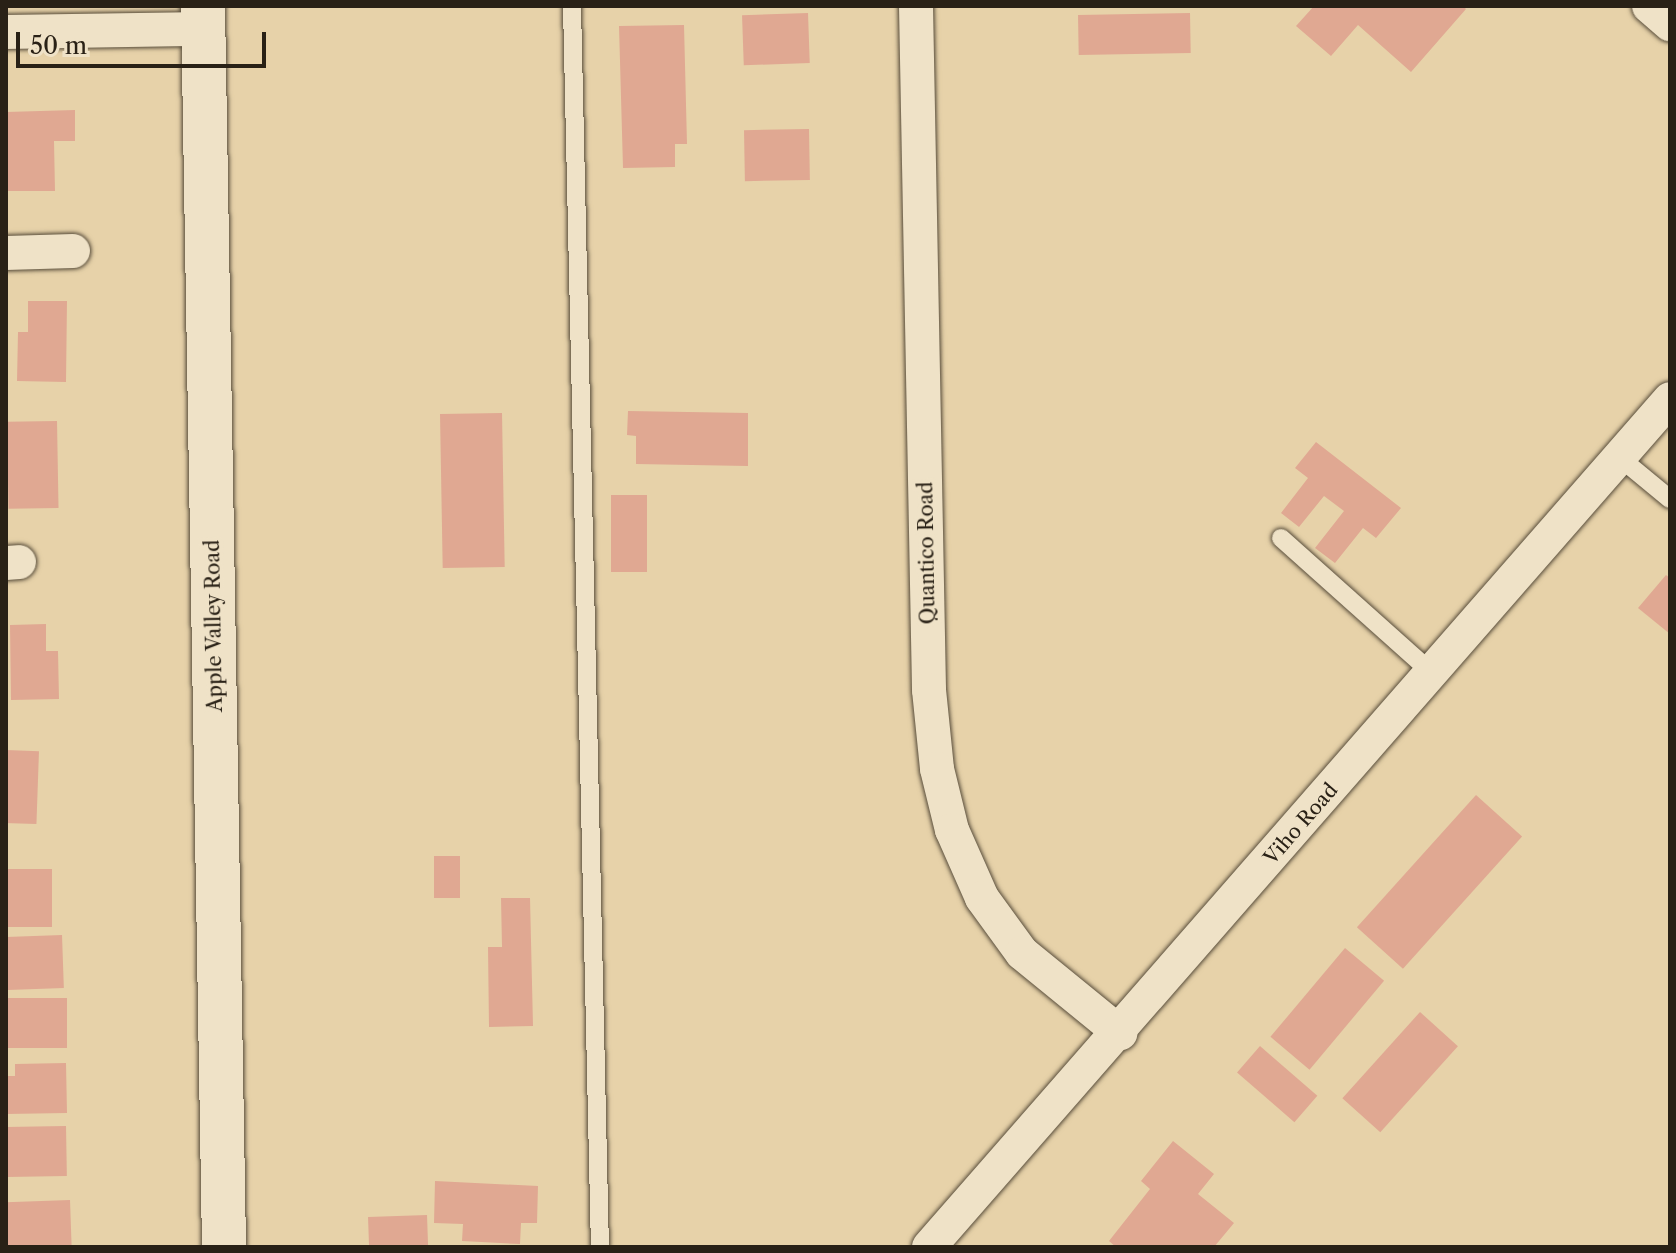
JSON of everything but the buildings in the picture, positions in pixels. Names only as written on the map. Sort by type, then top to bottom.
[{"type":"street","name":"Quantico Road","points":[[916,6],[929,690],[937,769],[952,830],[982,898],[1022,953],[1120,1033]]},
{"type":"street","points":[[1649,6],[1670,24]]},
{"type":"street","points":[[6,32],[204,17]]},
{"type":"street","name":"Apple Valley Road","points":[[204,17],[224,1247]]},
{"type":"street","points":[[6,253],[73,251]]},
{"type":"street","name":"Viho Road","points":[[929,1247],[1120,1033],[1670,399]]},
{"type":"lane","points":[[572,6],[600,1247]]},
{"type":"lane","points":[[1619,457],[1670,499]]},
{"type":"lane","points":[[1281,538],[1432,673]]}]
